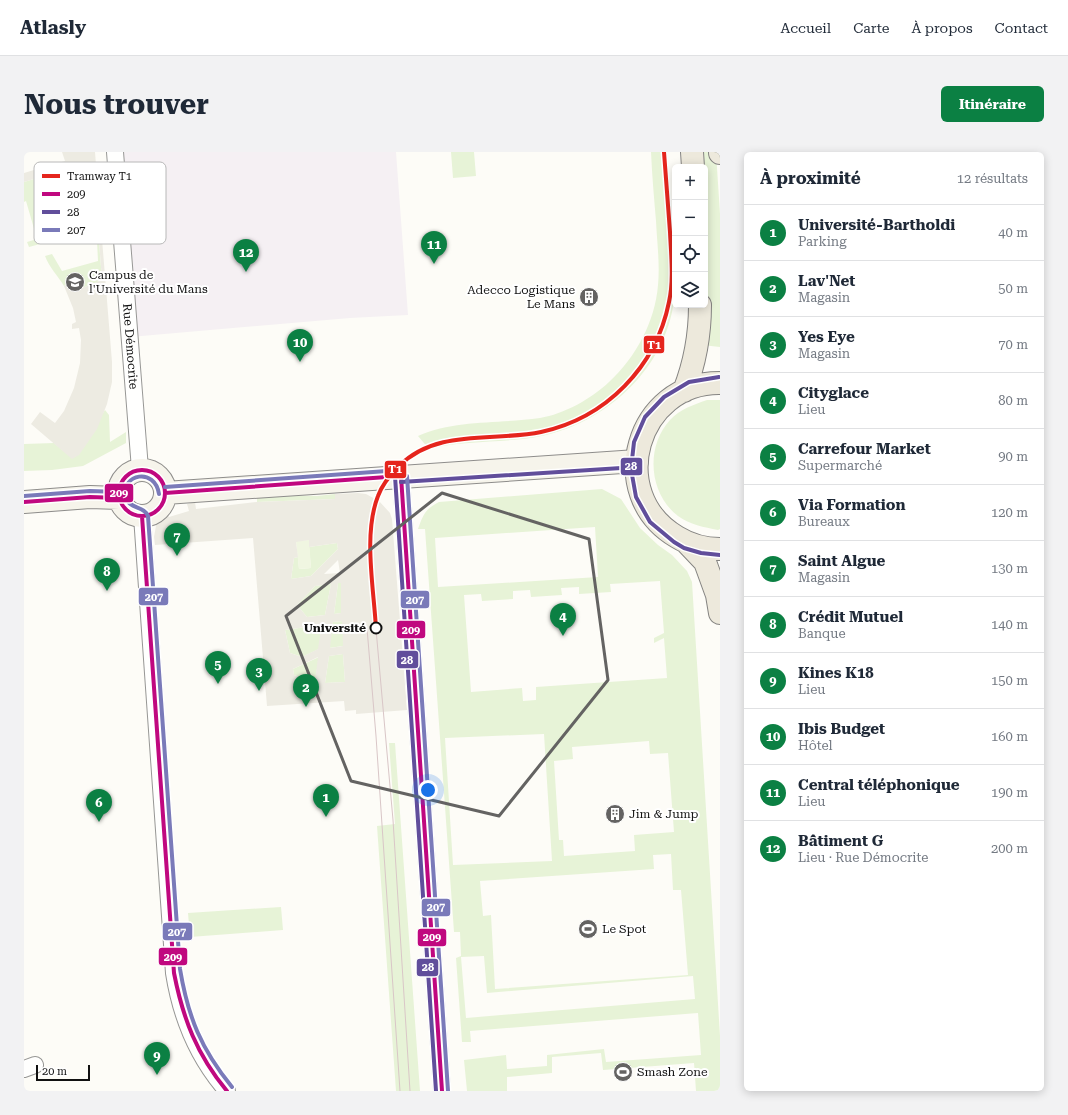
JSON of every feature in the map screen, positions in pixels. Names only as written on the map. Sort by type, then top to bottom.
[{"type":"main road","points":[[692,152],[693,164]]},
{"type":"main road","points":[[684,391],[690,377],[697,351],[700,308]]},
{"type":"main road","points":[[720,383],[700,385],[684,391],[662,406],[649,422],[640,442],[637,461],[638,484],[647,506],[661,525],[671,534],[685,542],[701,547],[720,549]]},
{"type":"main road","points":[[685,542],[705,562],[717,595],[720,613]]},
{"type":"street","name":"Rue Démocrite","points":[[115,152],[116,162]]},
{"type":"street","name":"Rue Démocrite","points":[[122,244],[140,469]]},
{"type":"street","points":[[165,493],[637,461]]},
{"type":"street","points":[[140,469],[154,473],[160,478],[164,485],[165,493],[161,507],[156,512],[142,516],[130,513],[121,504],[119,498],[121,483],[125,477],[131,472],[140,469]]},
{"type":"street","points":[[401,476],[442,1091]]},
{"type":"street","points":[[24,502],[90,497],[119,498]]},
{"type":"street","points":[[142,516],[174,973],[177,993],[183,1015],[192,1037],[201,1056],[217,1080],[227,1091]]},
{"type":"highlighted area","points":[[442,493],[589,539],[608,680],[499,816],[351,781],[286,616]]},
{"type":"shaded area","points":[[62,152],[95,152],[96,162],[62,162],[65,161]]},
{"type":"shaded area","points":[[115,152],[396,152],[408,315],[350,318],[130,337],[122,244],[166,244],[166,162],[116,162]]},
{"type":"shaded area","points":[[34,170],[34,179],[24,182],[24,173]]},
{"type":"shaded area","points":[[99,244],[102,244],[112,362],[112,382],[107,404],[97,429],[79,455],[72,459],[31,424],[40,412],[55,423],[64,411],[74,388],[80,363],[81,340],[79,328],[72,329],[72,324],[76,322],[73,308],[64,286],[73,281],[77,290],[102,280]]},
{"type":"shaded area","points":[[335,494],[366,494],[379,501],[390,513],[392,519],[407,710],[356,714],[356,710],[345,711],[344,701],[267,706],[253,538],[155,545],[154,537],[157,520],[167,513],[169,517],[189,511],[187,504],[195,502],[196,509],[257,502],[335,499]],"holes":[[[309,540],[309,547],[337,543],[338,549],[311,576],[291,579],[294,558],[298,557],[296,542]],[[338,560],[340,573],[324,574]],[[338,583],[341,583],[341,613],[334,614]],[[331,584],[325,615],[307,617],[297,605],[315,586]],[[342,621],[343,646],[330,648],[333,622]],[[313,626],[321,629],[318,649],[302,657],[290,653],[285,630]],[[343,654],[345,682],[325,683],[329,656]],[[318,657],[315,681],[294,675],[293,669]]]},
{"type":"green space","points":[[451,152],[474,152],[476,176],[453,178]]},
{"type":"green space","points":[[651,152],[667,152],[672,215],[672,308],[669,324],[659,347],[647,368],[631,387],[612,403],[591,417],[569,428],[531,438],[458,444],[429,449],[418,436],[462,424],[540,418],[568,409],[586,400],[602,388],[628,362],[636,350],[648,325],[653,312],[658,285],[659,269]]},
{"type":"green space","points":[[696,152],[716,152],[720,214],[720,347],[702,345],[705,308],[708,308],[708,164],[697,164]]},
{"type":"green space","points":[[34,179],[34,229],[26,201],[24,202],[24,182]]},
{"type":"green space","points":[[34,240],[34,244],[40,244],[29,247],[27,242]]},
{"type":"green space","points":[[97,244],[99,244],[102,280],[77,290],[73,281],[64,286],[51,268],[45,256],[52,254],[62,271],[98,261]]},
{"type":"green space","points":[[707,400],[720,400],[720,529],[718,530],[692,524],[678,516],[668,507],[661,496],[656,483],[654,470],[654,456],[657,443],[662,431],[670,420],[682,410]]},
{"type":"green space","points":[[105,410],[109,415],[110,442],[126,432],[126,443],[83,466],[52,470],[24,471],[24,444],[54,443],[72,458]]},
{"type":"green space","points":[[602,489],[621,499],[640,528],[658,545],[672,555],[687,571],[692,582],[720,1036],[720,1091],[696,1091],[694,1063],[603,1070],[601,1053],[552,1057],[552,1073],[507,1077],[507,1091],[467,1091],[464,1060],[506,1055],[507,1069],[547,1066],[547,1055],[604,1049],[606,1062],[701,1055],[698,1013],[470,1031],[471,1042],[462,1042],[456,958],[461,956],[460,932],[454,932],[425,529],[418,529],[425,513],[439,502]],"holes":[[[595,527],[598,577],[438,587],[435,538]],[[660,581],[664,633],[654,638],[654,643],[664,638],[667,678],[536,687],[536,700],[523,701],[522,688],[471,692],[464,595],[481,594],[482,601],[513,599],[513,591],[530,590],[531,597],[562,595],[561,588],[579,587],[579,594],[611,592],[610,584]],[[544,734],[552,861],[453,865],[445,738]],[[649,741],[650,754],[668,753],[674,832],[634,835],[635,851],[564,856],[563,840],[559,840],[554,761],[573,759],[572,747]],[[671,854],[673,890],[681,890],[688,975],[495,989],[491,915],[483,916],[480,881],[654,869],[653,855]],[[484,956],[487,993],[693,976],[695,999],[466,1018],[461,957]]]},
{"type":"green space","points":[[257,494],[317,496],[335,494],[335,499],[257,502]]},
{"type":"green space","points":[[309,540],[311,568],[299,569],[296,541]]},
{"type":"green space","points":[[337,543],[338,549],[311,576],[291,579],[294,558],[298,557],[299,569],[311,568],[309,547]]},
{"type":"green space","points":[[338,583],[341,583],[341,613],[334,614]]},
{"type":"green space","points":[[331,584],[325,615],[307,617],[297,605],[315,586]]},
{"type":"green space","points":[[343,621],[343,646],[329,648],[333,622]]},
{"type":"green space","points":[[313,626],[321,630],[319,649],[302,657],[290,653],[285,630]]},
{"type":"green space","points":[[343,654],[345,682],[325,683],[329,656]]},
{"type":"green space","points":[[319,657],[315,681],[294,675],[293,669]]},
{"type":"green space","points":[[389,743],[395,743],[420,1091],[396,1091],[377,826],[395,824]]},
{"type":"green space","points":[[281,907],[283,930],[190,937],[188,913]]},
{"type":"tram line","name":"T1","points":[[376,629],[370,544],[371,527],[378,496],[392,473],[414,454],[430,446],[466,438],[523,435],[541,432],[565,425],[587,415],[607,402],[624,386],[640,368],[653,348],[662,326],[671,293],[672,267],[664,152]]},
{"type":"tram line","points":[[367,628],[376,736],[400,1091]]},
{"type":"tram line","points":[[376,629],[393,820],[410,1091]]},
{"type":"transit line","name":"28","points":[[719,377],[689,382],[664,397],[645,417],[634,442],[631,469],[636,497],[650,522],[674,542],[684,548],[701,553],[720,555]]},
{"type":"transit line","name":"28","points":[[401,482],[637,467]]},
{"type":"transit line","name":"209","points":[[137,470],[147,470],[155,474],[161,480],[165,488],[165,493],[165,498],[161,506],[155,512],[147,516],[137,516],[129,512],[123,506],[119,498],[119,488],[123,480],[129,474],[137,470]]},
{"type":"transit line","name":"207","points":[[165,487],[401,470]]},
{"type":"transit line","name":"28","points":[[395,476],[436,1091]]},
{"type":"transit line","name":"209","points":[[401,476],[442,1091]]},
{"type":"transit line","name":"209","points":[[165,493],[401,476]]},
{"type":"transit line","name":"207","points":[[407,476],[448,1091]]},
{"type":"transit line","name":"207","points":[[159,494],[156,485],[145,477],[133,479],[128,483],[126,488],[127,500],[133,506],[143,510],[148,516],[180,969],[187,1002],[197,1032],[212,1059],[232,1087]]},
{"type":"transit line","name":"207","points":[[24,496],[90,491],[119,492]]},
{"type":"transit line","name":"209","points":[[24,502],[90,497],[119,498]]},
{"type":"transit line","name":"209","points":[[142,516],[174,973],[182,1006],[199,1050],[207,1064],[227,1091]]},
{"type":"place","name":"Central téléphonique","points":[[434,264]]},
{"type":"place","name":"Bâtiment G","points":[[246,272]]},
{"type":"place","name":"Campus de l'Université du Mans","points":[[75,282]]},
{"type":"place","name":"Adecco Logistique Le Mans","points":[[589,297]]},
{"type":"place","name":"Ibis Budget","points":[[300,362]]},
{"type":"place","name":"Saint Algue","points":[[177,556]]},
{"type":"place","name":"Crédit Mutuel","points":[[107,591]]},
{"type":"place","name":"Université","points":[[376,628]]},
{"type":"place","name":"Cityglace","points":[[563,636]]},
{"type":"place","name":"Carrefour Market","points":[[218,684]]},
{"type":"place","name":"Yes Eye","points":[[259,691]]},
{"type":"place","name":"Lav'Net","points":[[306,707]]},
{"type":"place","name":"Jim & Jump","points":[[615,814]]},
{"type":"place","name":"Université-Bartholdi","points":[[326,817]]},
{"type":"place","name":"Via Formation","points":[[99,822]]},
{"type":"place","name":"Le Spot","points":[[588,929]]},
{"type":"place","name":"Smash Zone","points":[[623,1072]]},
{"type":"place","name":"Kines K18","points":[[157,1075]]}]
